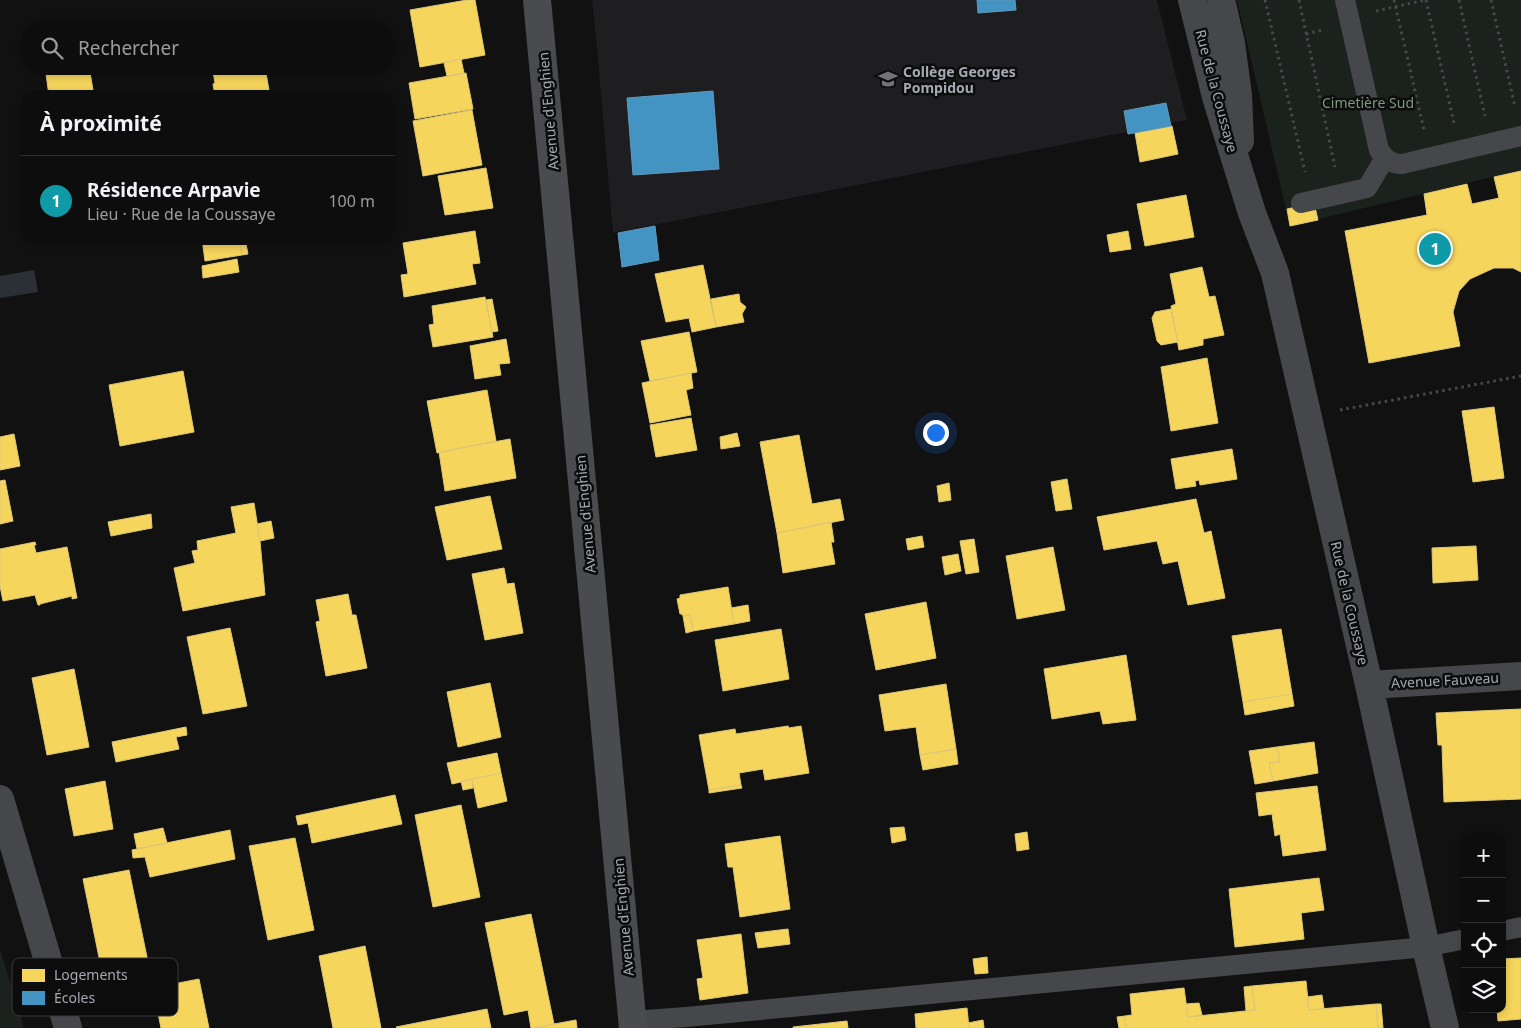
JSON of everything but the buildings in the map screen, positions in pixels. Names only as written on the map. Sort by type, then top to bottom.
[{"type":"main road","name":"Avenue d'Enghien","points":[[538,0],[633,1024]]},
{"type":"street","name":"Rue de la Coussaye","points":[[1192,0],[1202,33],[1216,97],[1260,239],[1274,274],[1308,416],[1445,1028]]},
{"type":"street","name":"Rue de la Coussaye","points":[[1221,0],[1231,43],[1238,95],[1242,182]]},
{"type":"street","name":"Avenue Fauveau","points":[[1368,685],[1521,676]]},
{"type":"street","points":[[0,799],[47,958]]},
{"type":"street","points":[[64,1016],[68,1028]]},
{"type":"lane","points":[[1347,9],[1379,150],[1391,162],[1402,164],[1521,136]]},
{"type":"lane","points":[[1306,202],[1367,188],[1386,158]]},
{"type":"lane","points":[[1506,930],[1521,926]]},
{"type":"lane","points":[[633,1024],[696,1016],[1426,947],[1461,940]]},
{"type":"path","points":[[1265,0],[1306,202]]},
{"type":"path","points":[[1299,0],[1341,194]]},
{"type":"path","points":[[1394,0],[1430,157]]},
{"type":"path","points":[[1347,9],[1396,7],[1426,0],[1460,150]]},
{"type":"path","points":[[1459,0],[1491,143]]},
{"type":"path","points":[[1491,0],[1517,113]]},
{"type":"path","points":[[1308,416],[1521,376]]},
{"type":"shaded area","name":"Collège Georges Pompidou","points":[[592,0],[1157,0],[1187,120],[613,233]]},
{"type":"shaded area","points":[[34,270],[38,292],[0,298],[0,276]]},
{"type":"green space","name":"Cimetière Sud","points":[[1237,0],[1521,0],[1521,170],[1290,226]]},
{"type":"green space","points":[[0,949],[12,988],[12,1016],[20,1016],[24,1028],[0,1028]]},
{"type":"place","name":"Collège Georges Pompidou","points":[[888,79]]},
{"type":"place","name":"Résidence Arpavie","points":[[1435,249]]}]
